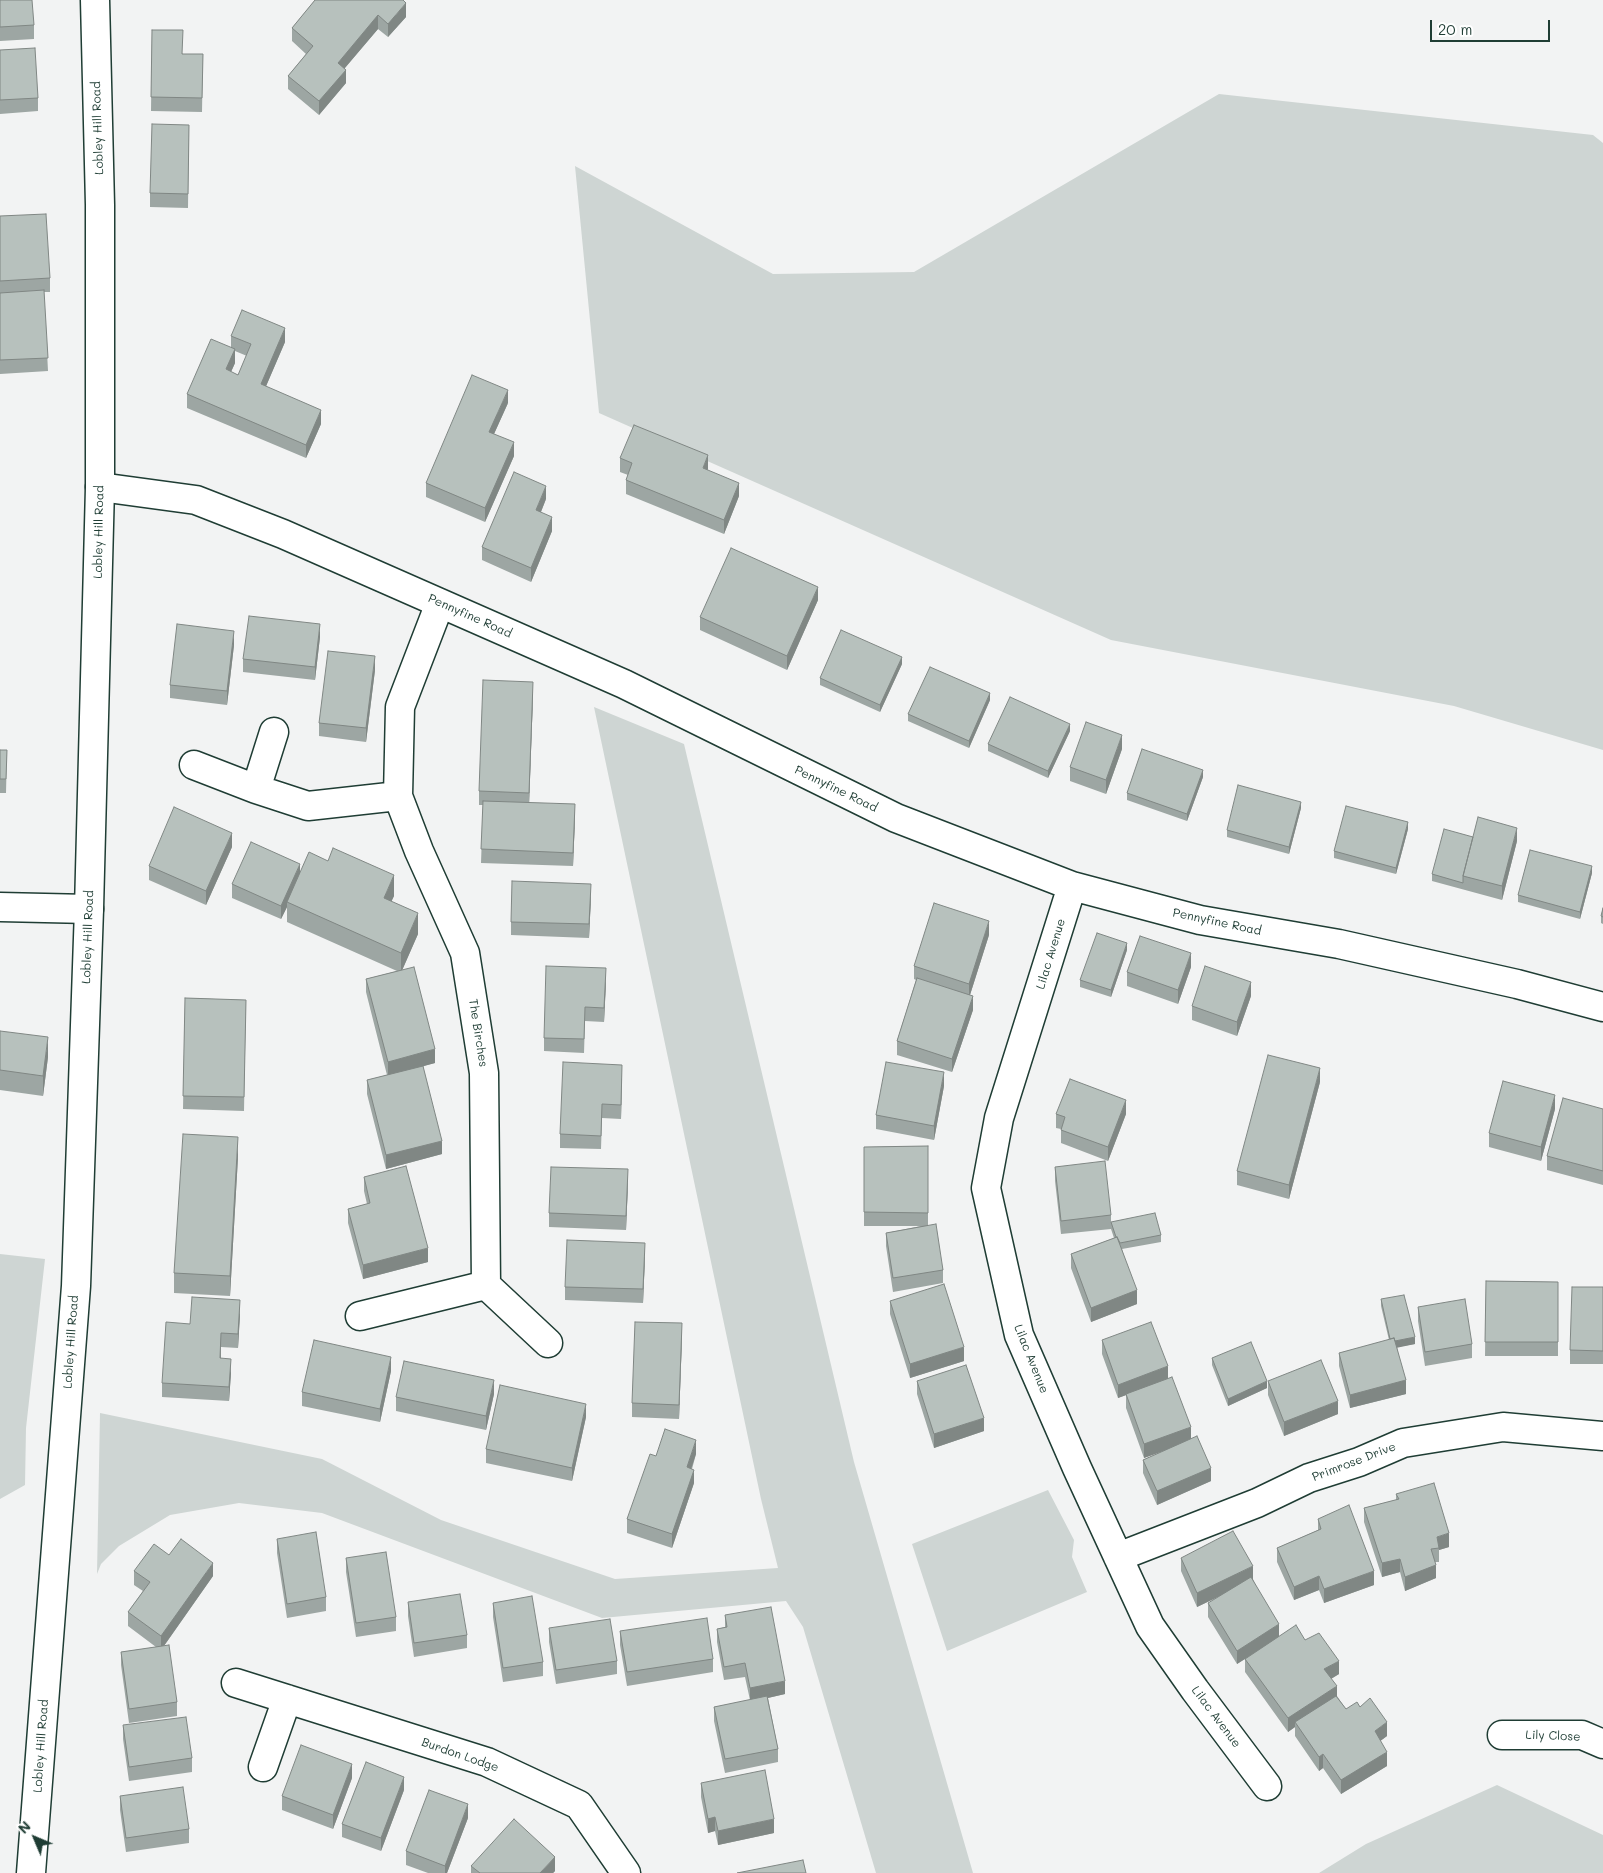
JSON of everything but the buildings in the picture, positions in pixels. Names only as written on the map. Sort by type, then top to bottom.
[{"type":"main road","name":"Lobley Hill Road","points":[[31,1873],[76,1286],[89,909],[100,487],[100,205],[94,0]]},
{"type":"main road","name":"Pennyfine Road","points":[[100,487],[196,500],[283,534],[624,684],[896,818],[1072,886],[1200,920],[1339,944],[1517,984],[1603,1007]]},
{"type":"main road","name":"The Birches","points":[[440,603],[400,707],[398,796],[419,851],[465,953],[484,1073],[486,1285]]},
{"type":"main road","points":[[256,789],[274,732]]},
{"type":"main road","points":[[194,765],[256,789],[308,806],[398,796]]},
{"type":"main road","name":"Lilac Avenue","points":[[1072,886],[1000,1118],[986,1188],[1019,1334],[1150,1626],[1268,1786]]},
{"type":"main road","points":[[0,907],[89,909]]},
{"type":"main road","points":[[360,1316],[486,1285],[548,1343]]},
{"type":"main road","name":"Primrose Drive","points":[[1118,1558],[1257,1503],[1310,1478],[1359,1462],[1403,1443],[1503,1428],[1603,1436]]},
{"type":"main road","name":"Burdon Lodge","points":[[236,1683],[487,1762],[580,1805],[626,1873]]},
{"type":"main road","points":[[263,1767],[288,1699]]},
{"type":"main road","name":"Lily Close","points":[[1502,1735],[1582,1735],[1603,1744]]},
{"type":"shaded area","points":[[1219,94],[1593,135],[1603,143],[1603,750],[1454,706],[1111,640],[599,413],[575,166],[773,274],[914,272]]},
{"type":"shaded area","points":[[594,707],[684,744],[854,1462],[973,1873],[876,1873],[803,1627],[786,1601],[602,1618],[322,1513],[239,1503],[170,1515],[119,1546],[101,1564],[97,1574],[100,1413],[322,1459],[441,1520],[615,1579],[778,1568],[761,1499]]},
{"type":"shaded area","points":[[0,1254],[45,1259],[26,1428],[25,1485],[0,1499]]},
{"type":"shaded area","points":[[1048,1490],[1074,1540],[1072,1557],[1087,1592],[947,1651],[912,1544]]},
{"type":"shaded area","points":[[1497,1785],[1603,1835],[1603,1873],[1319,1873],[1366,1844]]}]
